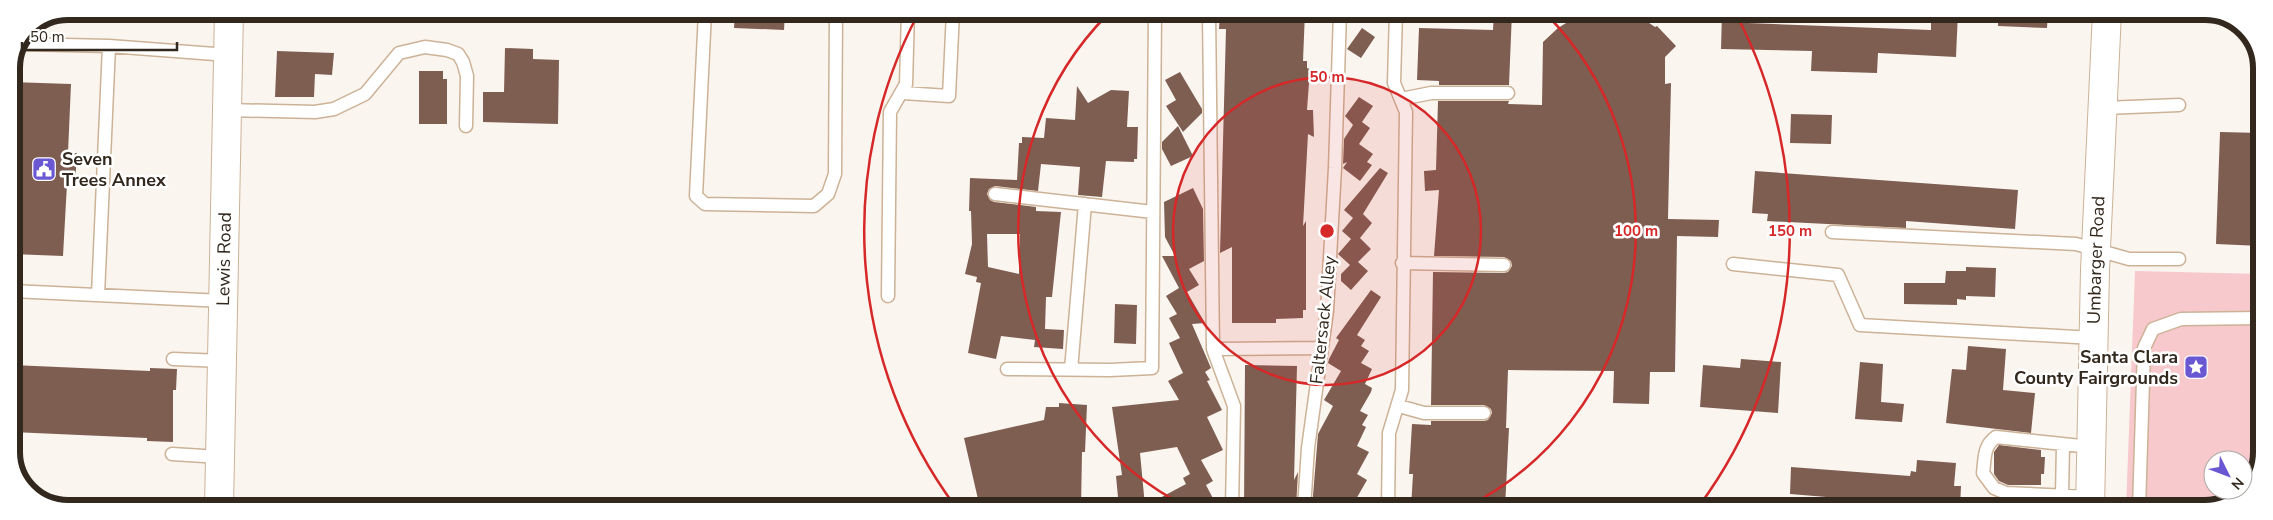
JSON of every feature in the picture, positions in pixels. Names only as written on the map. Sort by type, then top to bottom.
[{"type":"street","name":"Lewis Road","points":[[219,500],[230,20]]},
{"type":"street","name":"Umbarger Road","points":[[2090,500],[2096,250],[2107,20]]},
{"type":"lane","points":[[705,20],[696,196],[705,204],[814,206],[828,194],[835,174],[836,20]]},
{"type":"lane","points":[[888,296],[890,112],[897,98],[903,93],[906,84],[908,20]]},
{"type":"lane","points":[[903,93],[949,96],[953,20]]},
{"type":"lane","points":[[1006,369],[1152,368],[1155,20]]},
{"type":"lane","points":[[1209,20],[1213,349],[1234,406],[1232,500]]},
{"type":"lane","name":"Faltersack Alley","points":[[1305,500],[1308,448],[1327,311],[1334,196],[1340,20]]},
{"type":"lane","points":[[1388,500],[1389,433],[1399,406],[1402,390],[1402,263],[1406,112],[1394,83],[1396,20]]},
{"type":"lane","points":[[27,44],[109,46],[228,55]]},
{"type":"lane","points":[[98,295],[109,46]]},
{"type":"lane","points":[[227,110],[315,112],[334,109],[365,94],[399,53],[425,47],[447,50],[458,54],[463,62],[467,76],[466,126]]},
{"type":"lane","points":[[1401,99],[1431,93],[1508,92]]},
{"type":"lane","points":[[2104,108],[2180,105]]},
{"type":"lane","points":[[995,194],[1154,212]]},
{"type":"lane","points":[[1071,370],[1086,204]]},
{"type":"lane","points":[[1832,232],[2076,244],[2128,259],[2179,259]]},
{"type":"lane","points":[[1402,263],[1504,265]]},
{"type":"lane","points":[[1733,264],[1838,275],[1860,325],[2094,338]]},
{"type":"lane","points":[[20,291],[223,301]]},
{"type":"lane","points":[[2139,500],[2144,348],[2153,329],[2181,319],[2253,318]]},
{"type":"lane","points":[[1213,349],[1322,348]]},
{"type":"lane","points":[[173,359],[223,361]]},
{"type":"lane","points":[[1399,406],[1424,413],[1484,413]]},
{"type":"lane","points":[[2078,500],[2062,496],[2006,493],[1994,488],[1983,473],[1985,450],[1989,442],[1996,437],[2091,447]]},
{"type":"lane","points":[[2062,496],[2063,444]]},
{"type":"lane","points":[[172,454],[220,457]]},
{"type":"shaded area","name":"Santa Clara County Fairgrounds","points":[[2135,271],[2253,274],[2253,450],[2203,450],[2203,500],[2126,500]]},
{"type":"building","points":[[734,20],[785,20],[784,30],[734,28]]},
{"type":"building","points":[[1220,20],[1305,20],[1303,61],[1307,61],[1307,68],[1310,69],[1307,110],[1313,110],[1314,137],[1308,134],[1303,226],[1306,221],[1306,310],[1303,310],[1303,318],[1276,319],[1276,323],[1232,323],[1232,247],[1220,253],[1226,29],[1219,29]]},
{"type":"building","points":[[1494,20],[1512,20],[1509,85],[1439,85],[1439,81],[1417,80],[1419,28],[1493,30]]},
{"type":"building","points":[[1571,20],[1645,20],[1655,27],[1657,26],[1676,46],[1665,57],[1665,84],[1671,83],[1668,219],[1719,220],[1718,237],[1677,236],[1675,372],[1650,372],[1649,404],[1613,403],[1614,371],[1508,370],[1506,428],[1509,428],[1505,500],[1411,500],[1413,474],[1409,474],[1412,424],[1431,425],[1431,421],[1484,421],[1488,420],[1492,413],[1491,409],[1484,405],[1431,405],[1433,272],[1504,273],[1508,272],[1512,266],[1511,261],[1504,257],[1434,256],[1439,190],[1425,191],[1424,171],[1436,170],[1438,101],[1509,101],[1508,104],[1542,105],[1543,42],[1558,28]]},
{"type":"building","points":[[1722,20],[1748,20],[1748,23],[1931,30],[1931,20],[1958,20],[1956,57],[1878,53],[1877,73],[1811,71],[1812,51],[1721,49]]},
{"type":"building","points":[[1998,20],[2048,20],[2047,28],[1998,26]]},
{"type":"building","points":[[1362,28],[1375,37],[1361,58],[1347,49]]},
{"type":"building","points":[[505,48],[533,49],[533,59],[559,60],[558,124],[483,122],[483,92],[504,92]]},
{"type":"building","points":[[277,51],[334,53],[332,75],[315,74],[314,97],[275,97]]},
{"type":"building","points":[[419,71],[443,71],[443,79],[447,79],[447,124],[419,124]]},
{"type":"building","points":[[1180,72],[1202,109],[1202,113],[1183,132],[1166,106],[1176,100],[1165,80]]},
{"type":"building","name":"Seven Trees Annex","points":[[20,82],[71,84],[68,153],[77,153],[75,185],[67,184],[63,256],[20,254]]},
{"type":"building","points":[[1077,86],[1088,103],[1111,90],[1129,91],[1127,127],[1138,127],[1137,159],[1134,159],[1134,162],[1106,161],[1102,197],[1078,195],[1080,167],[1041,164],[1038,191],[995,186],[989,189],[987,194],[990,200],[994,202],[1036,207],[1036,211],[1061,212],[1052,297],[1046,297],[1045,329],[1064,330],[1063,349],[1034,347],[1035,340],[1001,336],[996,359],[968,353],[981,283],[976,282],[977,277],[965,274],[972,244],[971,211],[969,211],[970,178],[1017,180],[1019,143],[1022,143],[1022,137],[1044,138],[1046,118],[1075,120]],"holes":[[[987,234],[1020,234],[1019,274],[988,267]]]},
{"type":"building","points":[[1359,97],[1373,106],[1362,122],[1370,128],[1359,144],[1373,154],[1367,162],[1372,165],[1360,181],[1343,168],[1347,162],[1343,164],[1344,139],[1353,125],[1345,116]]},
{"type":"building","points":[[1791,114],[1832,115],[1831,144],[1790,143]]},
{"type":"building","points":[[1178,126],[1193,156],[1171,166],[1162,149],[1162,142]]},
{"type":"building","points":[[2220,132],[2253,133],[2253,246],[2216,244]]},
{"type":"building","points":[[1380,168],[1388,173],[1363,214],[1372,223],[1360,238],[1371,249],[1358,262],[1368,271],[1351,290],[1341,281],[1341,274],[1350,265],[1338,254],[1351,239],[1342,231],[1353,218],[1344,210]]},
{"type":"building","points":[[1755,171],[2018,190],[2015,229],[1906,221],[1906,228],[1767,221],[1768,214],[1752,213]]},
{"type":"building","points":[[1193,188],[1203,209],[1204,261],[1189,269],[1199,285],[1187,292],[1205,323],[1192,324],[1211,368],[1205,372],[1210,380],[1207,381],[1222,410],[1207,417],[1223,450],[1201,460],[1213,481],[1206,485],[1214,500],[1156,500],[1186,484],[1183,478],[1190,474],[1177,447],[1140,453],[1144,500],[1118,500],[1116,476],[1122,475],[1112,407],[1179,400],[1168,381],[1183,373],[1169,343],[1180,338],[1169,318],[1177,314],[1166,296],[1179,288],[1162,256],[1175,256],[1165,237],[1164,202]]},
{"type":"building","points":[[1966,267],[1996,268],[1995,297],[1966,296],[1966,300],[1957,299],[1957,305],[1904,304],[1904,283],[1945,283],[1946,271],[1966,271]]},
{"type":"building","points":[[1371,290],[1381,297],[1357,335],[1365,340],[1361,346],[1369,351],[1361,363],[1372,369],[1365,384],[1372,388],[1371,392],[1360,411],[1368,415],[1362,425],[1366,427],[1357,446],[1369,452],[1357,474],[1367,480],[1356,500],[1313,500],[1318,434],[1333,406],[1324,400],[1341,371],[1328,363],[1339,340],[1336,338]]},
{"type":"building","points":[[1115,304],[1137,305],[1136,344],[1114,343]]},
{"type":"building","points":[[1968,346],[2006,349],[2003,390],[2035,393],[2031,433],[1946,423],[1952,369],[1966,370]]},
{"type":"building","points":[[1741,359],[1781,362],[1778,413],[1700,407],[1703,365],[1740,368]]},
{"type":"building","points":[[1860,362],[1883,364],[1881,402],[1904,404],[1902,422],[1855,419]]},
{"type":"building","points":[[20,365],[150,371],[150,368],[177,369],[176,390],[173,390],[173,442],[147,441],[147,438],[20,432]]},
{"type":"building","points":[[1245,365],[1297,366],[1294,480],[1298,472],[1296,500],[1244,500]]},
{"type":"building","points":[[1059,403],[1087,405],[1085,452],[1082,452],[1081,500],[978,500],[964,438],[1044,420],[1046,407],[1059,407]]},
{"type":"building","points":[[1999,445],[2041,450],[2041,457],[2045,457],[2044,474],[2041,474],[2041,485],[2008,485],[1999,481],[1994,474],[1994,452]]},
{"type":"building","points":[[1917,460],[1956,463],[1954,486],[1961,486],[1960,500],[1863,500],[1790,494],[1791,467],[1910,476],[1911,471],[1916,472]]},
{"type":"place","name":"Seven Trees Annex","points":[[44,169]]},
{"type":"place","name":"Santa Clara County Fairgrounds","points":[[2196,367]]}]
